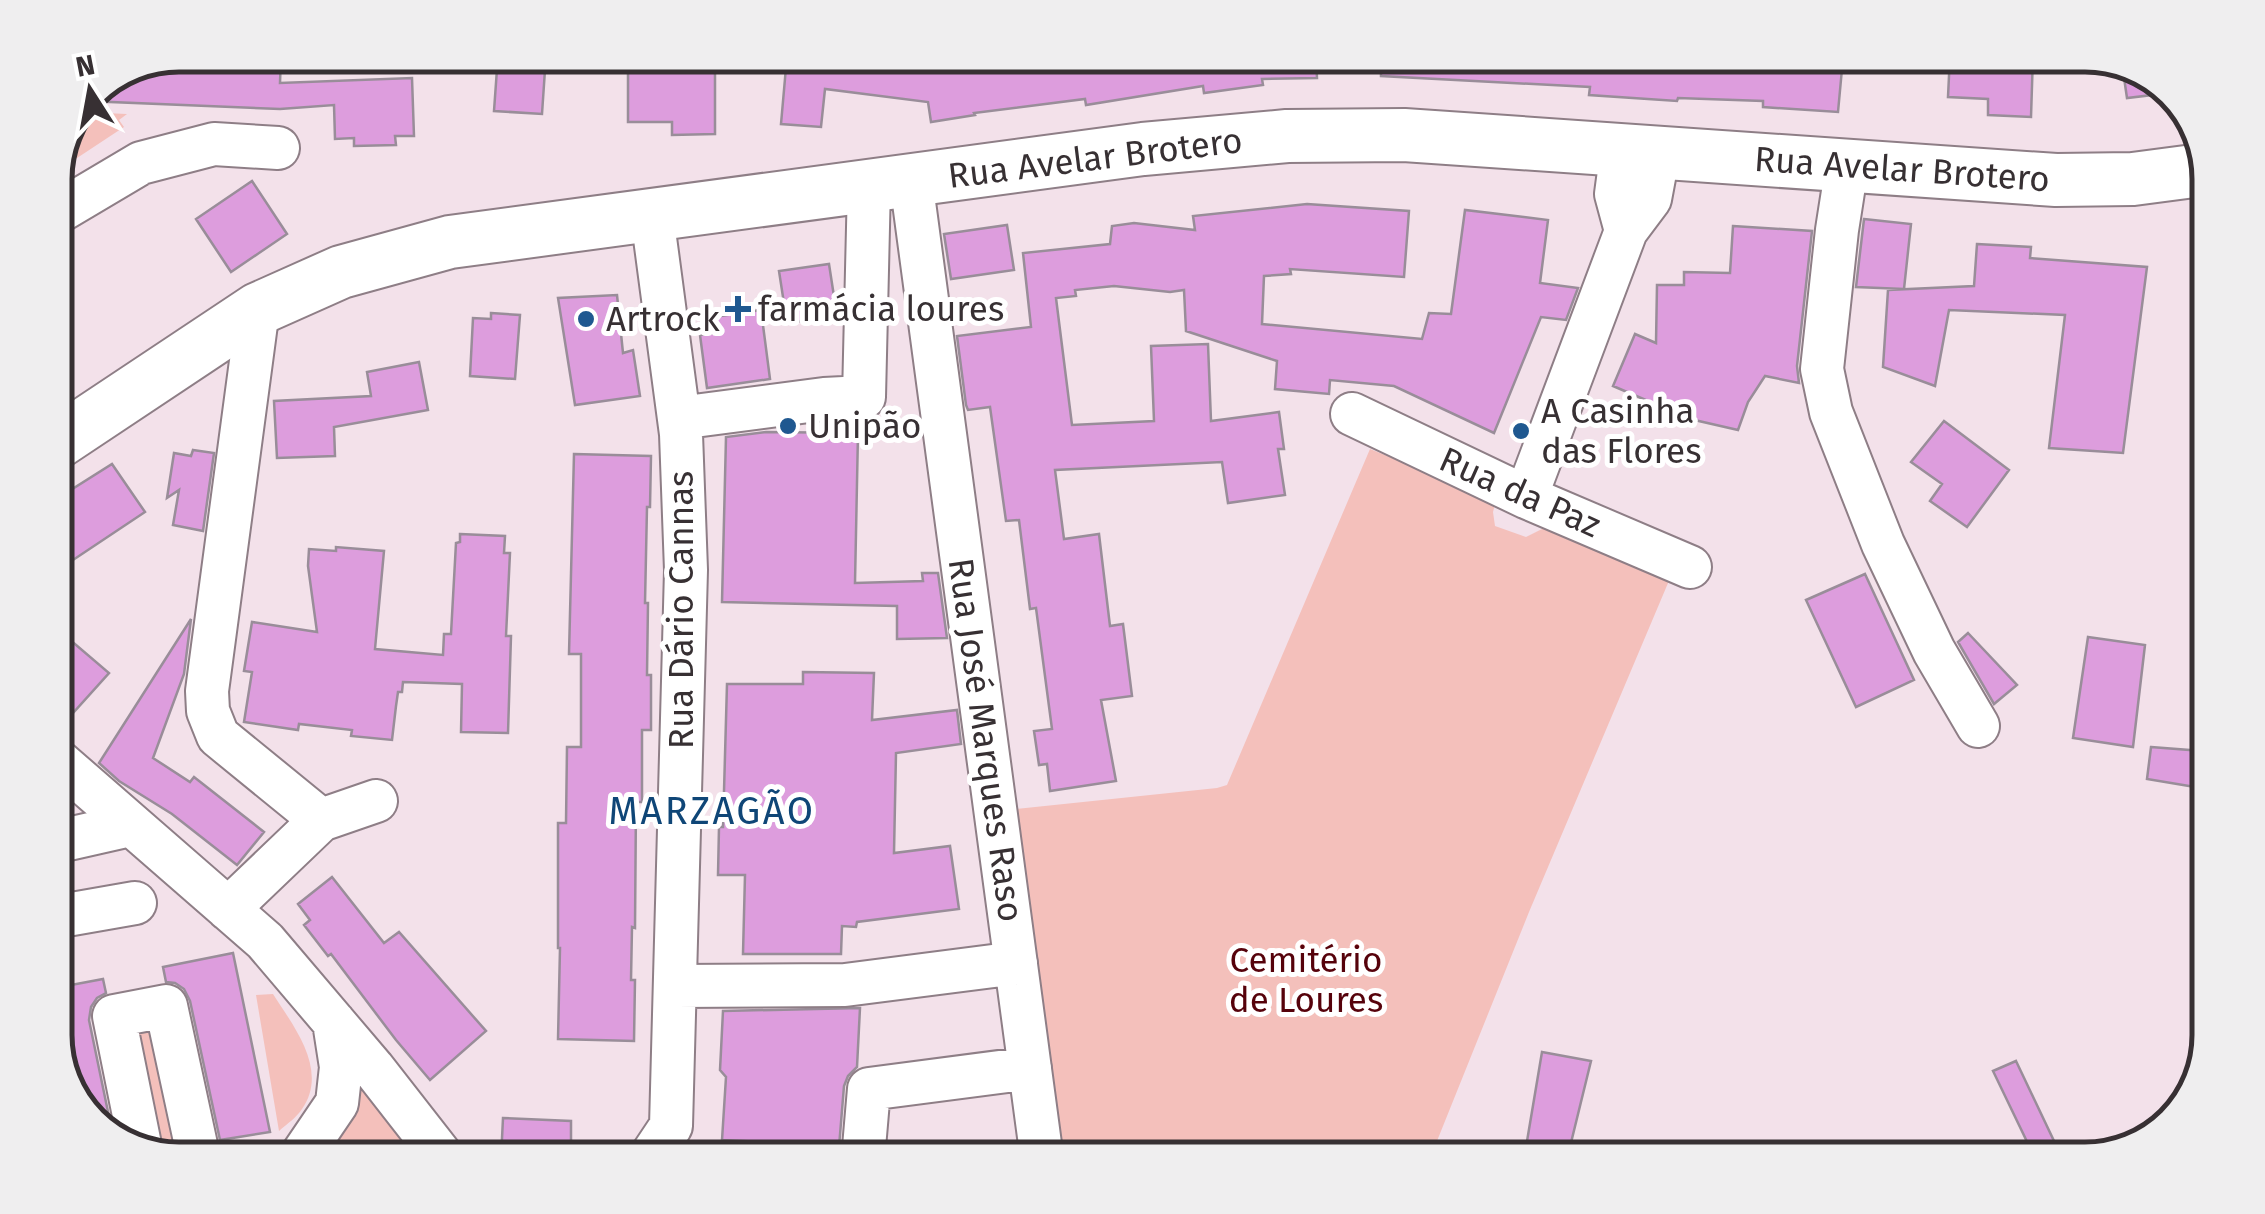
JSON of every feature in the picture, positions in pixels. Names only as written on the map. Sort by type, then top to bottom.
[{"type":"main road","name":"Rua Avelar Brotero","points":[[73,432],[258,308],[341,272],[450,242],[1143,149],[1287,136],[1404,135],[2056,180],[2133,179],[2192,172]]},
{"type":"street","points":[[73,203],[141,163],[214,144],[278,148]]},
{"type":"street","points":[[1526,497],[1626,231],[1616,194],[1640,150]]},
{"type":"street","points":[[1846,166],[1822,369],[1830,412],[1883,544],[1934,651],[1978,726]]},
{"type":"street","points":[[679,418],[864,396],[890,182]]},
{"type":"street","name":"Rua José Marques Raso","points":[[676,986],[845,985],[1016,962],[890,182]]},
{"type":"street","name":"Rua Dário Cannas","points":[[654,216],[679,418],[686,570],[669,1142]]},
{"type":"street","points":[[258,308],[207,691],[208,711],[218,736],[321,820]]},
{"type":"street","name":"Rua da Paz","points":[[1352,414],[1526,497],[1690,568]]},
{"type":"street","points":[[73,774],[265,941],[430,1142]]},
{"type":"street","points":[[228,909],[321,820],[376,801]]},
{"type":"street","points":[[73,838],[130,825]]},
{"type":"street","points":[[73,914],[135,903]]},
{"type":"street","points":[[1016,962],[1040,1142]]},
{"type":"street","points":[[137,1133],[114,1016],[166,1006],[194,1142]]},
{"type":"street","points":[[311,1142],[337,1103],[341,1067],[334,1022]]},
{"type":"street","points":[[865,1142],[869,1089],[1030,1068]]},
{"type":"green space","points":[[80,140],[104,140],[75,159]]},
{"type":"green space","name":"Cemitério de Loures","points":[[1370,449],[1496,500],[1495,526],[1526,537],[1557,515],[1671,576],[1437,1142],[1058,1142],[1016,809],[1227,785]]},
{"type":"green space","points":[[273,994],[306,1049],[312,1079],[302,1109],[279,1131],[256,995]]},
{"type":"green space","points":[[165,1010],[191,1142],[144,1136],[118,1019]]},
{"type":"green space","points":[[363,1080],[406,1142],[337,1142]]},
{"type":"building","points":[[179,72],[280,72],[280,83],[412,78],[414,136],[395,136],[396,145],[354,146],[354,138],[335,139],[334,105],[280,109],[140,103],[140,80]]},
{"type":"building","points":[[497,72],[545,72],[542,114],[494,111]]},
{"type":"building","points":[[628,72],[715,72],[715,134],[672,135],[672,122],[628,122]]},
{"type":"building","points":[[786,72],[1317,72],[1317,78],[1262,79],[1263,85],[1204,93],[1203,86],[1086,105],[1085,99],[931,122],[928,102],[825,89],[821,127],[781,124]]},
{"type":"building","points":[[1381,72],[1842,72],[1838,112],[1763,107],[1763,101],[1589,95],[1590,87],[1381,76]]},
{"type":"building","points":[[1949,72],[2032,72],[2031,117],[1988,115],[1988,99],[1948,97]]},
{"type":"building","points":[[2124,80],[2151,95],[2127,98]]},
{"type":"building","points":[[252,181],[287,234],[231,272],[196,219]]},
{"type":"building","points":[[1307,204],[1409,211],[1404,277],[1290,269],[1291,274],[1264,276],[1262,324],[1422,339],[1429,313],[1451,314],[1465,210],[1548,220],[1540,283],[1578,288],[1566,320],[1541,317],[1494,433],[1394,386],[1330,380],[1329,394],[1275,389],[1277,361],[1186,331],[1184,290],[1114,286],[1075,290],[1076,296],[1056,298],[1072,425],[1154,421],[1151,346],[1208,344],[1211,421],[1279,412],[1284,449],[1278,449],[1285,495],[1228,503],[1222,462],[1055,470],[1064,539],[1099,534],[1110,626],[1123,624],[1132,696],[1101,700],[1116,781],[1050,791],[1047,764],[1039,765],[1034,731],[1052,729],[1036,608],[1030,609],[1019,520],[1006,521],[990,407],[968,410],[966,405],[957,336],[1031,327],[1023,253],[1110,244],[1112,226],[1134,223],[1195,230],[1193,216]]},
{"type":"building","points":[[1864,219],[1911,224],[1904,289],[1856,287]]},
{"type":"building","points":[[1007,225],[1014,270],[951,279],[944,234]]},
{"type":"building","points":[[1733,226],[1812,231],[1797,366],[1799,383],[1765,376],[1748,402],[1738,430],[1690,419],[1613,386],[1635,334],[1656,343],[1657,285],[1684,285],[1684,272],[1730,273]]},
{"type":"building","points":[[1977,244],[2031,247],[2030,258],[2147,267],[2123,453],[2049,448],[2065,315],[1949,310],[1935,386],[1883,367],[1888,290],[1974,286]]},
{"type":"building","points":[[829,264],[837,316],[787,323],[779,271]]},
{"type":"building","points":[[617,295],[623,353],[633,350],[640,396],[575,405],[558,298]]},
{"type":"building","points":[[761,310],[770,379],[707,388],[700,335],[716,333],[714,317]]},
{"type":"building","points":[[491,313],[520,315],[515,379],[470,376],[473,318],[491,319]]},
{"type":"building","points":[[419,362],[428,410],[334,427],[335,456],[277,458],[274,401],[371,396],[367,372]]},
{"type":"building","points":[[1944,421],[2009,470],[1967,527],[1930,501],[1942,484],[1911,462]]},
{"type":"building","points":[[766,432],[858,433],[855,583],[923,581],[922,573],[938,573],[947,638],[897,639],[897,606],[722,602],[726,437]]},
{"type":"building","points":[[193,450],[214,453],[203,531],[173,525],[179,490],[167,498],[174,453],[191,456]]},
{"type":"building","points":[[574,454],[651,456],[645,603],[651,730],[642,730],[642,802],[636,802],[631,980],[635,980],[634,1041],[558,1039],[558,823],[566,823],[567,747],[581,747],[581,654],[569,654]]},
{"type":"building","points":[[112,464],[145,512],[73,560],[73,489]]},
{"type":"building","points":[[460,534],[505,536],[504,553],[510,553],[506,636],[511,636],[508,733],[461,732],[462,684],[403,682],[402,692],[398,692],[392,740],[351,736],[352,730],[299,724],[298,730],[244,722],[252,672],[244,671],[252,622],[317,632],[309,549],[384,551],[375,649],[443,655],[444,634],[451,634],[456,543],[460,542]]},
{"type":"building","points":[[1865,574],[1914,680],[1856,707],[1806,600]]},
{"type":"building","points":[[191,619],[184,674],[153,758],[190,782],[194,777],[264,832],[237,865],[99,763]]},
{"type":"building","points":[[1968,633],[2017,685],[1994,704],[1958,642]]},
{"type":"building","points":[[2088,637],[2145,645],[2133,747],[2073,738]]},
{"type":"building","points":[[73,642],[109,673],[73,713]]},
{"type":"building","points":[[803,672],[874,673],[872,720],[957,710],[961,744],[896,753],[894,853],[950,846],[959,909],[857,922],[856,927],[842,926],[841,954],[743,954],[745,875],[718,875],[727,684],[803,684]]},
{"type":"building","points":[[2151,747],[2192,750],[2192,786],[2147,779]]},
{"type":"building","points":[[332,877],[384,943],[399,932],[486,1031],[430,1080],[304,925],[310,920],[298,904]]},
{"type":"building","points":[[233,953],[270,1132],[220,1140],[190,1001],[184,989],[166,982],[163,967]]},
{"type":"building","points":[[103,979],[106,993],[91,1007],[89,1020],[109,1115],[91,1094],[78,1069],[73,1042],[73,985]]},
{"type":"building","points":[[860,1008],[857,1067],[844,1086],[839,1142],[722,1140],[726,1077],[720,1070],[723,1011]]},
{"type":"building","points":[[1542,1052],[1591,1061],[1571,1142],[1527,1142]]},
{"type":"building","points":[[2016,1061],[2054,1141],[2027,1142],[1993,1071]]},
{"type":"building","points":[[503,1118],[571,1121],[571,1142],[502,1142]]},
{"type":"place","name":"farmácia loures","points":[[738,309]]},
{"type":"place","name":"Artrock","points":[[586,319]]},
{"type":"place","name":"Unipão","points":[[788,426]]},
{"type":"place","name":"A Casinha das Flores","points":[[1521,431]]},
{"type":"district","name":"MARZAGÃO","points":[[712,811]]}]
